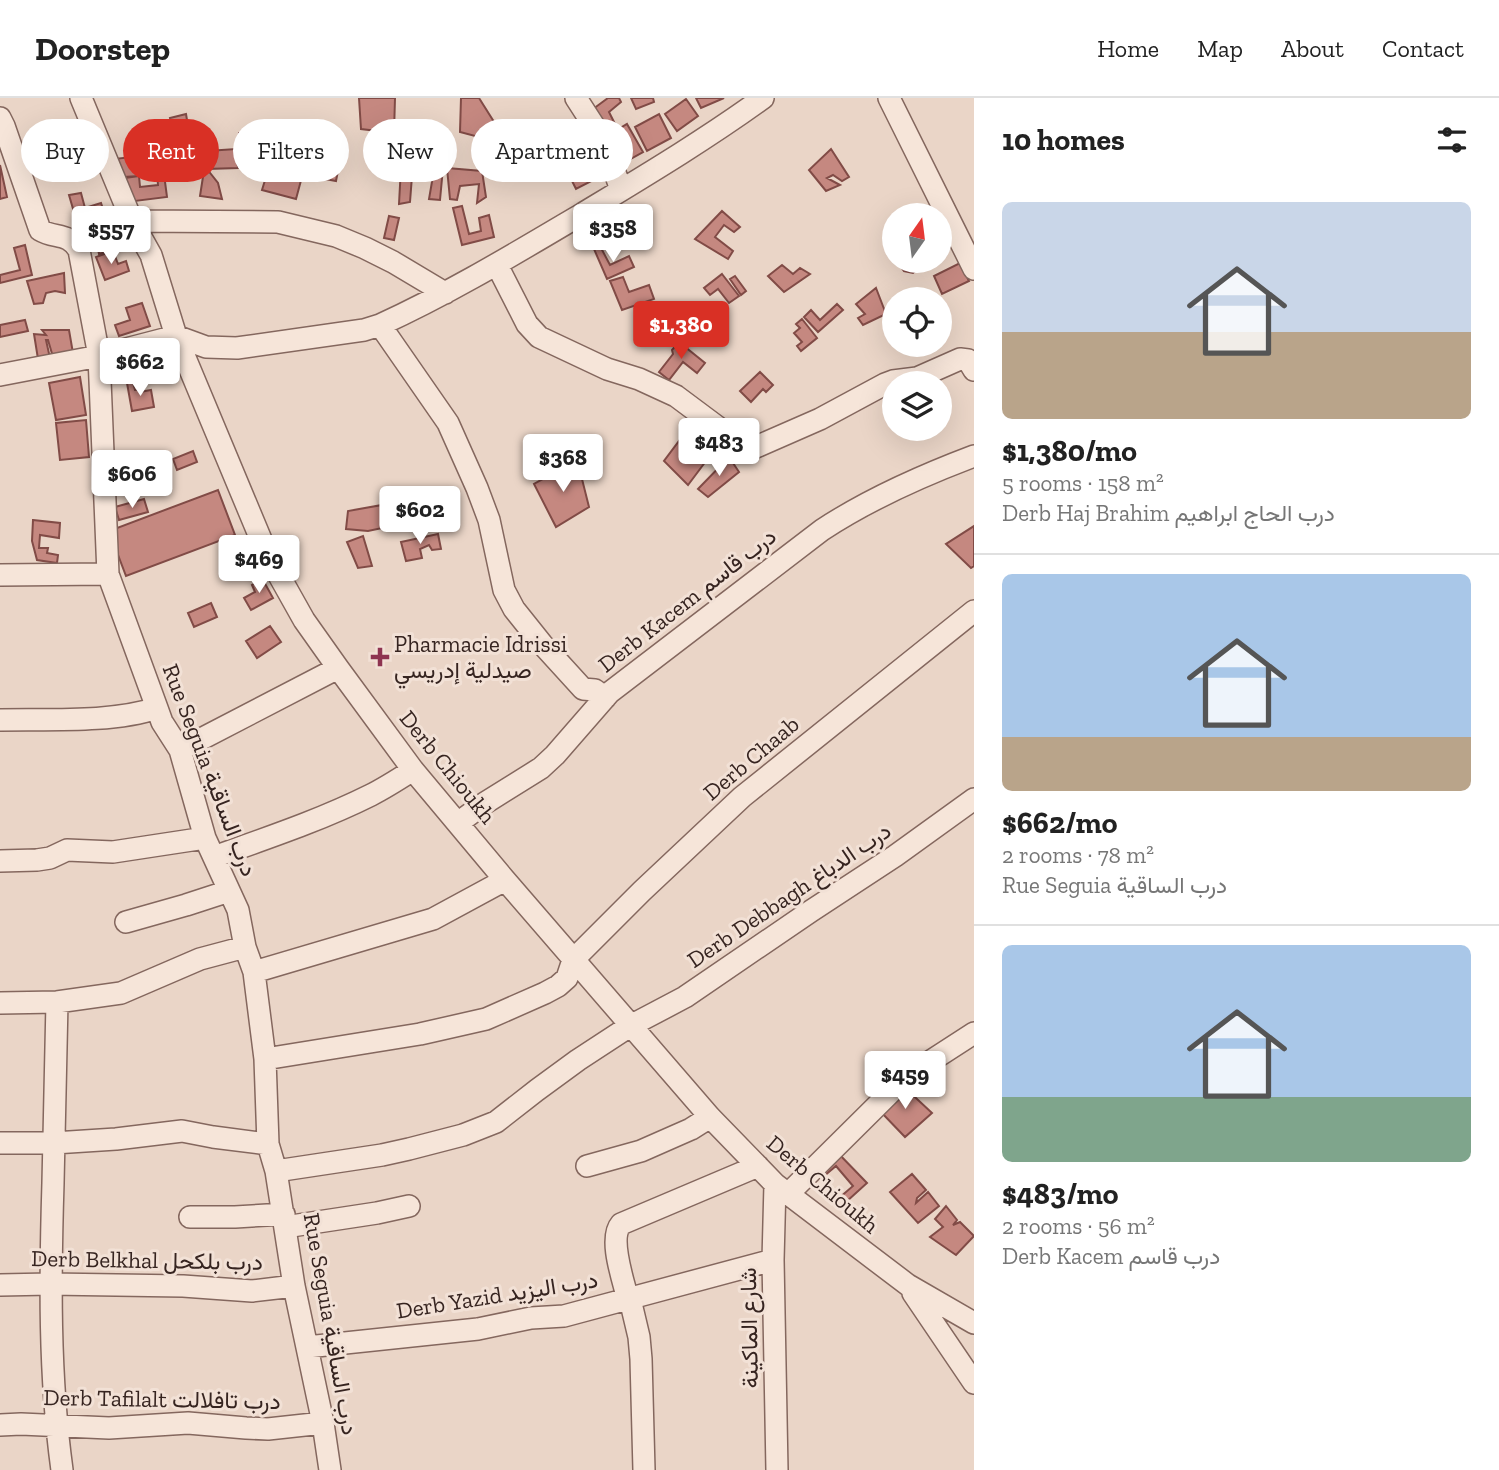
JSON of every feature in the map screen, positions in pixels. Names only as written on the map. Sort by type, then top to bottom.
[{"type":"street","name":"Derb Chioukh","points":[[81,98],[132,221],[151,255],[176,336],[267,554],[304,620],[338,668],[413,770],[505,880],[630,1026],[758,1166],[782,1189],[908,1285],[974,1323]]},
{"type":"street","points":[[576,98],[596,129],[621,190]]},
{"type":"street","points":[[0,375],[99,356],[176,336],[206,347],[237,348],[364,330],[380,325],[497,265],[621,190],[763,98]]},
{"type":"street","points":[[889,98],[974,269]]},
{"type":"street","name":"Rue Seguia درب الساقية","points":[[0,118],[40,230],[69,239],[79,250],[99,356],[108,574],[156,708],[180,750],[209,848],[237,910],[254,972],[265,1059],[268,1144],[276,1171],[294,1286],[323,1423],[330,1470]]},
{"type":"street","points":[[132,221],[278,222],[336,236],[365,248],[445,293]]},
{"type":"street","points":[[497,265],[522,316],[539,337],[607,369],[639,379],[676,396],[743,446],[756,447],[773,440],[893,381],[918,378],[960,359],[968,360],[974,370]]},
{"type":"street","points":[[380,325],[448,423],[489,520],[504,590],[514,609],[542,645],[583,689],[595,690],[605,698]]},
{"type":"street","name":"Derb Kacem درب قاسم","points":[[458,823],[541,768],[625,680],[822,530],[845,514],[898,487],[974,456]]},
{"type":"street","points":[[0,575],[108,574]]},
{"type":"street","name":"Derb Chaab","points":[[265,1059],[420,1034],[486,1019],[558,986],[567,978],[573,960],[742,797],[974,611]]},
{"type":"street","points":[[180,750],[338,668]]},
{"type":"street","points":[[0,720],[114,717],[156,708]]},
{"type":"street","points":[[0,861],[50,858],[67,850],[113,852],[209,848],[279,834],[347,807],[413,770]]},
{"type":"street","name":"Derb Debbagh درب الدباغ","points":[[276,1171],[409,1149],[463,1135],[496,1122],[555,1076],[630,1026],[685,997],[895,856],[974,799]]},
{"type":"street","points":[[254,972],[433,919],[505,880]]},
{"type":"street","points":[[126,922],[229,891]]},
{"type":"street","points":[[0,1003],[57,1002],[121,993],[200,959],[245,947]]},
{"type":"street","points":[[57,1002],[50,1284],[56,1425],[62,1470]]},
{"type":"street","points":[[782,1189],[906,1077],[974,1033]]},
{"type":"street","points":[[587,1166],[641,1151],[691,1129],[710,1116]]},
{"type":"street","points":[[0,1143],[116,1139],[182,1131],[268,1144]]},
{"type":"street","points":[[644,1470],[639,1337],[617,1252],[617,1229],[621,1224],[758,1166]]},
{"type":"street","name":"شارع الماكينة","points":[[778,1470],[773,1261],[782,1189]]},
{"type":"street","points":[[190,1217],[284,1221],[377,1213],[409,1206]]},
{"type":"street","name":"Derb Yazid درب اليزيد","points":[[307,1347],[478,1329],[531,1318],[564,1316],[773,1261]]},
{"type":"street","name":"Derb Belkhal درب بلكحل","points":[[0,1285],[183,1286],[252,1291],[294,1286]]},
{"type":"street","points":[[908,1285],[974,1382]]},
{"type":"street","name":"Derb Tafilalt درب تافلالت","points":[[0,1425],[109,1428],[188,1423],[268,1429],[323,1423]]},
{"type":"building","points":[[359,98],[395,98],[394,119],[363,119],[361,129]]},
{"type":"building","points":[[461,98],[479,98],[492,119],[471,119],[471,135],[460,132]]},
{"type":"building","points":[[608,98],[619,98],[621,102],[609,112],[612,119],[597,119],[593,109]]},
{"type":"building","points":[[631,98],[653,98],[654,102],[636,109]]},
{"type":"building","points":[[696,98],[724,98],[701,108]]},
{"type":"building","points":[[686,99],[698,116],[677,131],[665,114]]},
{"type":"building","points":[[186,114],[187,119],[170,119]]},
{"type":"building","points":[[659,114],[671,138],[647,151],[635,127]]},
{"type":"building","points":[[633,134],[643,152],[633,158]]},
{"type":"building","points":[[233,149],[233,168],[219,169],[219,150]]},
{"type":"building","points":[[831,149],[849,177],[842,181],[833,175],[827,178],[840,185],[826,191],[809,170]]},
{"type":"building","points":[[123,158],[123,178],[117,179],[114,159]]},
{"type":"building","points":[[0,165],[7,197],[0,199]]},
{"type":"building","points":[[457,169],[471,170],[471,182],[484,182],[486,197],[477,203],[479,184],[460,186],[457,200],[450,199],[448,182],[457,182]]},
{"type":"building","points":[[125,182],[140,182],[140,187],[158,185],[158,182],[165,182],[167,197],[127,202]]},
{"type":"building","points":[[202,182],[217,182],[222,199],[200,196]]},
{"type":"building","points":[[264,182],[301,182],[296,199],[262,190]]},
{"type":"building","points":[[400,182],[412,182],[410,202],[399,204]]},
{"type":"building","points":[[432,182],[442,182],[440,200],[429,199]]},
{"type":"building","points":[[572,182],[590,182],[576,189]]},
{"type":"building","points":[[81,193],[85,208],[101,203],[104,212],[76,219],[69,195]]},
{"type":"building","points":[[462,206],[469,234],[481,231],[479,218],[489,215],[494,237],[462,245],[453,208]]},
{"type":"building","points":[[722,211],[740,227],[734,232],[724,225],[715,237],[733,251],[728,259],[695,239]]},
{"type":"building","points":[[389,216],[399,218],[394,240],[384,238]]},
{"type":"building","points":[[115,240],[120,248],[99,254],[97,244]]},
{"type":"building","points":[[25,245],[32,275],[0,283],[0,275],[20,270],[14,248]]},
{"type":"building","points":[[600,246],[610,265],[629,256],[634,267],[607,279],[594,249]]},
{"type":"building","points":[[113,251],[118,264],[126,261],[129,271],[105,280],[96,257]]},
{"type":"building","points":[[960,263],[969,281],[952,289],[952,287],[939,287],[934,276],[952,273],[952,267]]},
{"type":"building","points":[[782,265],[793,274],[800,268],[810,274],[784,292],[768,276]]},
{"type":"building","points":[[64,273],[65,293],[46,293],[43,303],[34,304],[27,281]]},
{"type":"building","points":[[722,274],[739,296],[729,303],[718,289],[710,295],[704,288]]},
{"type":"building","points":[[735,276],[746,291],[741,295],[730,279]]},
{"type":"building","points":[[623,277],[629,292],[649,285],[654,299],[622,310],[610,281]]},
{"type":"building","points":[[876,288],[882,304],[882,316],[863,325],[858,318],[865,314],[856,304]]},
{"type":"building","points":[[142,303],[150,326],[119,336],[115,325],[130,320],[126,308]]},
{"type":"building","points":[[837,304],[843,310],[818,332],[804,317],[811,310],[820,320]]},
{"type":"building","points":[[802,319],[817,338],[801,351],[797,346],[802,342],[794,333],[800,328],[796,324]]},
{"type":"building","points":[[25,320],[28,331],[0,337],[0,325]]},
{"type":"building","points":[[42,330],[69,330],[74,359],[53,357],[46,340],[50,358],[38,359],[34,334],[46,335]]},
{"type":"building","points":[[679,342],[705,363],[697,373],[683,362],[669,380],[659,372]]},
{"type":"building","points":[[162,344],[169,368],[152,372],[149,363],[144,364],[140,350]]},
{"type":"building","points":[[760,372],[773,385],[766,392],[763,389],[751,402],[740,391]]},
{"type":"building","points":[[80,377],[86,415],[56,420],[49,383]]},
{"type":"building","points":[[133,382],[135,390],[151,390],[154,407],[132,411],[127,383]]},
{"type":"building","points":[[86,420],[89,457],[60,460],[56,423]]},
{"type":"building","points":[[679,441],[706,461],[688,485],[664,461]]},
{"type":"building","points":[[193,451],[197,462],[177,470],[173,459]]},
{"type":"building","points":[[729,457],[739,472],[708,497],[698,489]]},
{"type":"building","points":[[570,464],[580,471],[589,507],[556,527],[534,484]]},
{"type":"building","points":[[218,490],[235,535],[126,576],[109,531]]},
{"type":"building","points":[[144,499],[148,512],[119,520],[115,507]]},
{"type":"building","points":[[382,505],[387,527],[368,531],[346,529],[348,511]]},
{"type":"building","points":[[33,520],[60,523],[59,538],[40,535],[39,548],[48,548],[47,553],[58,555],[57,563],[37,560],[32,541]]},
{"type":"building","points":[[974,526],[974,566],[971,568],[946,544]]},
{"type":"building","points":[[438,534],[441,549],[432,550],[429,545],[420,549],[422,558],[406,561],[401,542]]},
{"type":"building","points":[[363,536],[372,566],[358,568],[347,542]]},
{"type":"building","points":[[263,580],[273,598],[251,610],[244,598],[255,592],[252,585]]},
{"type":"building","points":[[211,603],[217,617],[194,627],[188,613]]},
{"type":"building","points":[[270,626],[281,642],[257,658],[246,641]]},
{"type":"building","points":[[902,1085],[932,1113],[905,1137],[879,1110]]},
{"type":"building","points":[[837,1152],[867,1183],[846,1202],[839,1198],[853,1186],[836,1166],[823,1177],[816,1170]]},
{"type":"building","points":[[912,1174],[926,1190],[917,1198],[916,1203],[928,1192],[939,1206],[918,1223],[890,1192]]},
{"type":"building","points":[[946,1206],[957,1220],[953,1225],[960,1222],[974,1236],[956,1255],[930,1237],[943,1227],[935,1219]]},
{"type":"place","name":"Pharmacie Idrissi صيدلية إدريسي","points":[[380,657]]}]
